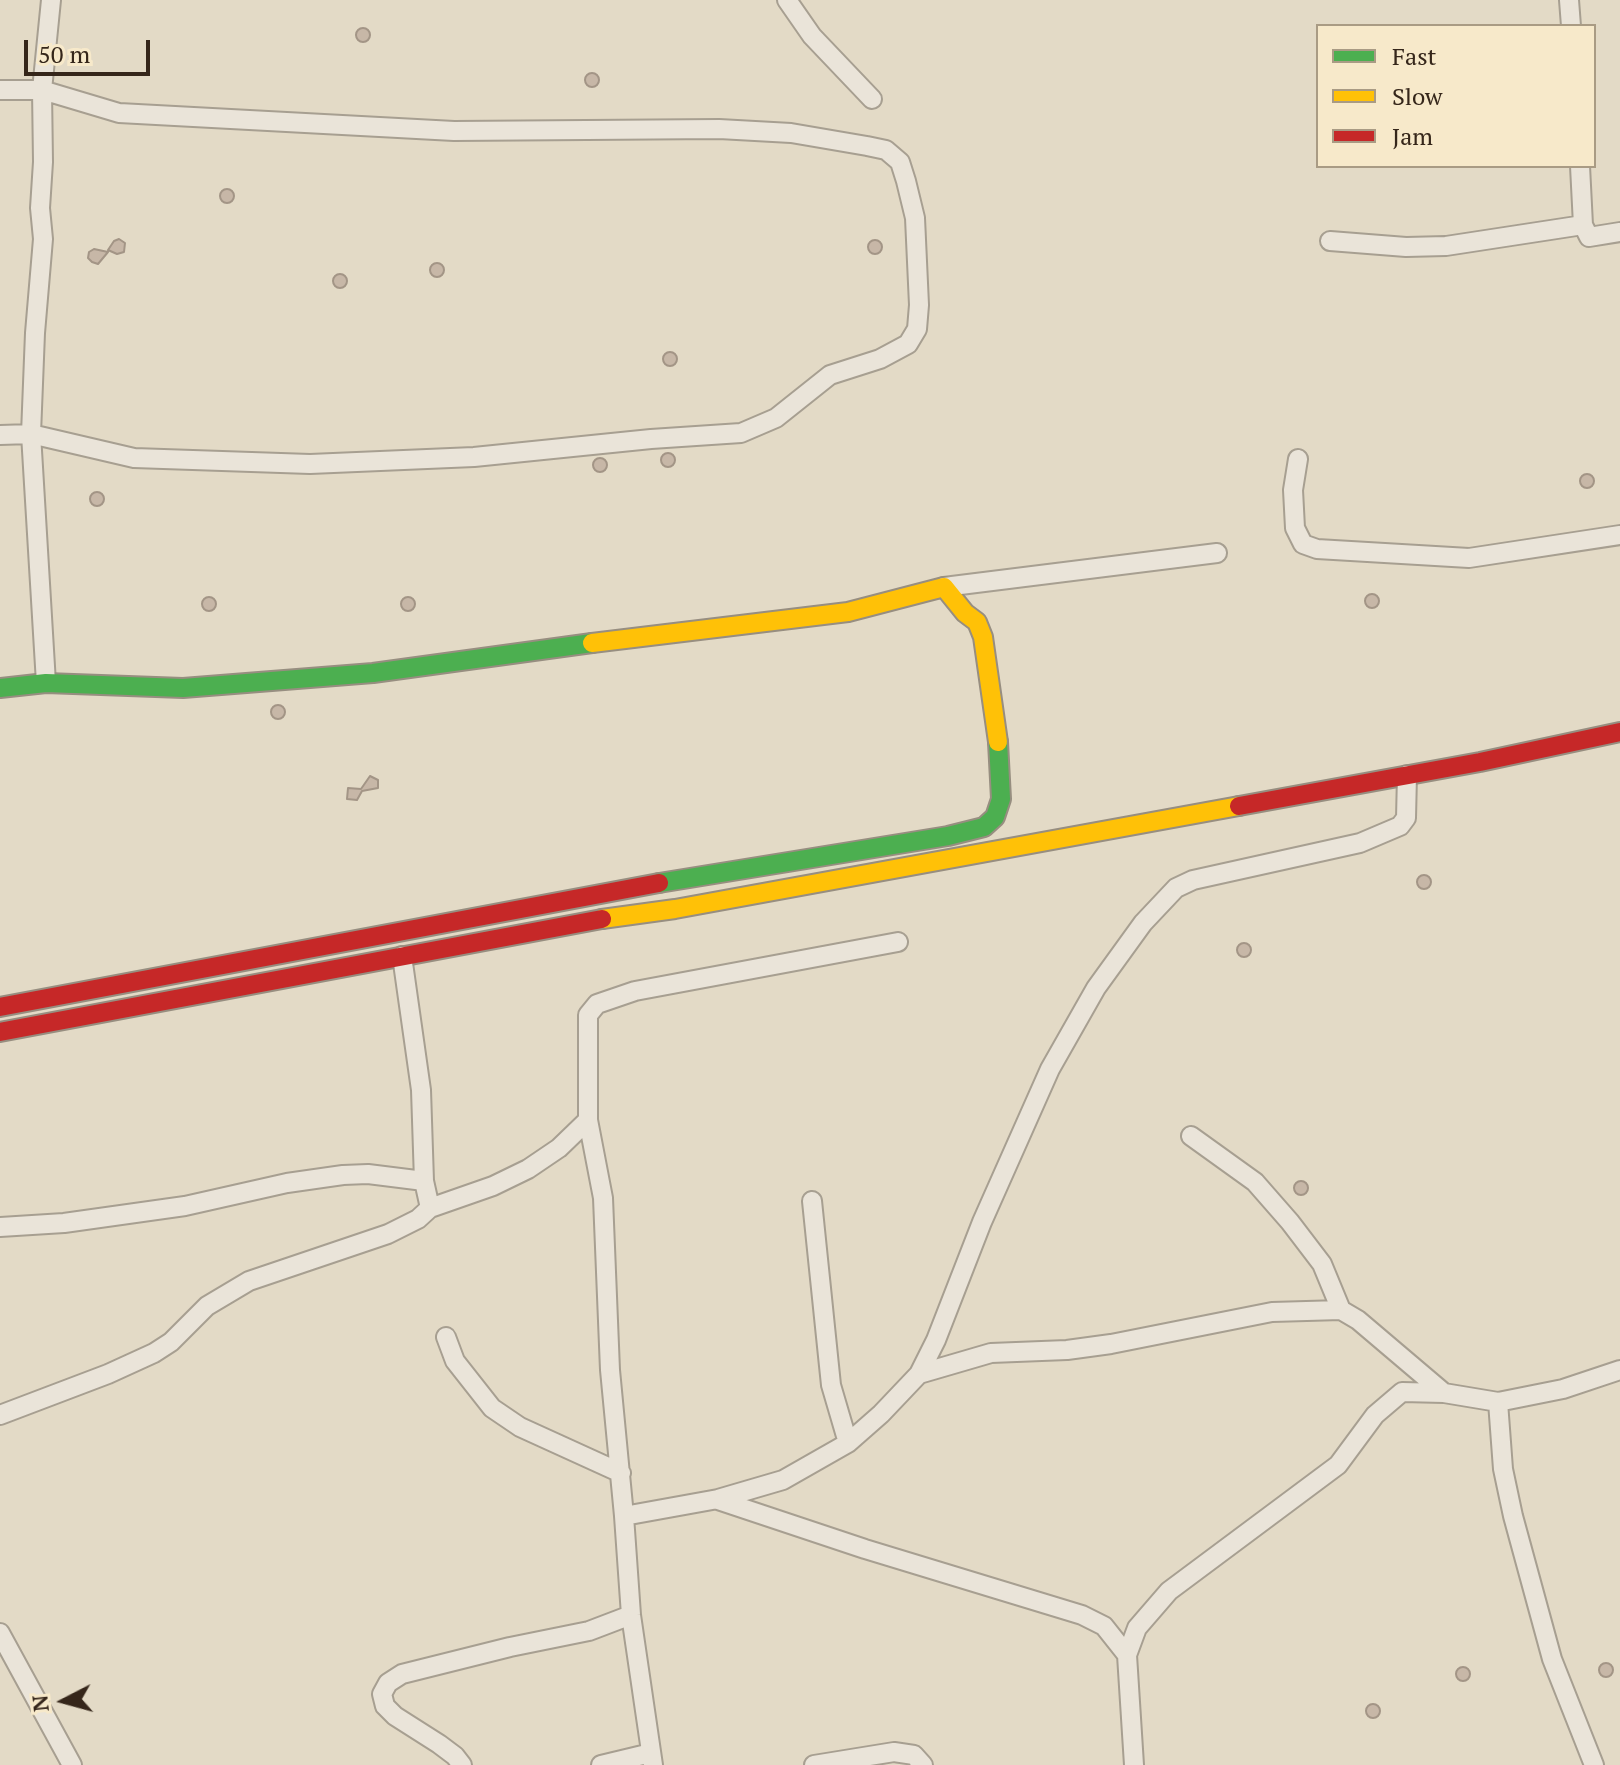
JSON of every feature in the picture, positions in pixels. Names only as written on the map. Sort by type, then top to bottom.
[{"type":"street","points":[[46,683],[31,434],[43,239],[40,208],[42,90],[51,0]]},
{"type":"street","points":[[787,0],[812,36],[872,99]]},
{"type":"street","points":[[1569,0],[1571,24]]},
{"type":"street","points":[[0,90],[42,90],[119,113],[440,131],[719,129],[791,133],[886,150],[900,162],[915,218],[919,305],[917,329],[908,344],[880,359],[830,375],[776,418],[741,433],[474,457],[310,464],[134,458],[31,434],[0,435]]},
{"type":"street","points":[[1580,168],[1583,225],[1589,237],[1620,232]]},
{"type":"street","points":[[1330,241],[1406,247],[1446,246],[1583,225]]},
{"type":"street","points":[[1298,459],[1293,490],[1295,528],[1303,544],[1317,549],[1469,558],[1620,535]]},
{"type":"street","points":[[0,688],[46,683],[183,688],[373,673],[646,635],[848,612],[944,587],[1217,553]]},
{"type":"street","points":[[0,1007],[697,876],[948,836],[984,827],[995,817],[1001,799],[998,737],[989,670],[977,622],[965,613],[944,587]]},
{"type":"street","points":[[0,1032],[402,956],[1492,760],[1620,732]]},
{"type":"street","points":[[624,1516],[718,1499],[783,1480],[848,1443],[881,1414],[919,1374],[1050,1069],[1096,988],[1143,923],[1176,888],[1193,880],[1360,843],[1400,826],[1406,818],[1407,775]]},
{"type":"street","points":[[523,909],[525,935]]},
{"type":"street","points":[[601,1765],[652,1759],[631,1615],[610,1370],[603,1198],[588,1120],[588,1015],[597,1004],[635,991],[898,942]]},
{"type":"street","points":[[402,956],[421,1090],[424,1181],[430,1208]]},
{"type":"street","points":[[0,1415],[154,1353],[171,1342],[207,1306],[249,1281],[388,1234],[418,1219],[430,1208],[493,1186],[528,1169],[559,1148],[588,1120]]},
{"type":"street","points":[[1191,1136],[1255,1182],[1290,1222],[1322,1264],[1341,1310]]},
{"type":"street","points":[[0,1227],[64,1223],[185,1206],[287,1183],[343,1175],[368,1174],[424,1181]]},
{"type":"street","points":[[812,1201],[831,1385],[848,1443]]},
{"type":"street","points":[[919,1374],[991,1353],[1067,1350],[1272,1312],[1341,1310],[1358,1320],[1444,1393]]},
{"type":"street","points":[[446,1337],[455,1361],[492,1408],[520,1427],[621,1473]]},
{"type":"street","points":[[1134,1765],[1127,1655],[1137,1628],[1169,1591],[1338,1465],[1375,1415],[1402,1392],[1444,1393],[1498,1402],[1563,1389],[1620,1370]]},
{"type":"street","points":[[1498,1402],[1503,1469],[1513,1516],[1552,1659],[1594,1765]]},
{"type":"street","points":[[718,1499],[865,1549],[1082,1615],[1104,1626],[1127,1655]]},
{"type":"street","points":[[462,1765],[439,1744],[395,1716],[385,1706],[382,1694],[388,1683],[402,1674],[589,1631],[631,1615]]},
{"type":"street","points":[[0,1633],[72,1765]]},
{"type":"street","points":[[814,1765],[894,1752],[914,1755],[923,1765]]},
{"type":"building","points":[[363,28],[370,35],[363,42],[356,35]]},
{"type":"building","points":[[592,73],[599,80],[592,87],[585,80]]},
{"type":"building","points":[[227,189],[234,196],[227,203],[220,196]]},
{"type":"building","points":[[119,239],[125,243],[124,252],[117,254],[108,250],[114,241]]},
{"type":"building","points":[[875,240],[882,247],[875,254],[868,247]]},
{"type":"building","points":[[94,249],[108,252],[98,264],[88,258],[89,252]]},
{"type":"building","points":[[437,263],[444,270],[437,277],[430,270]]},
{"type":"building","points":[[340,274],[347,281],[340,288],[333,281]]},
{"type":"building","points":[[670,352],[677,359],[670,366],[663,359]]},
{"type":"building","points":[[668,453],[675,460],[668,467],[661,460]]},
{"type":"building","points":[[600,458],[607,465],[600,472],[593,465]]},
{"type":"building","points":[[1587,474],[1594,481],[1587,488],[1580,481]]},
{"type":"building","points":[[97,492],[104,499],[97,506],[90,499]]},
{"type":"building","points":[[1372,594],[1379,601],[1372,608],[1365,601]]},
{"type":"building","points":[[209,597],[216,604],[209,611],[202,604]]},
{"type":"building","points":[[408,597],[415,604],[408,611],[401,604]]},
{"type":"building","points":[[278,705],[285,712],[278,719],[271,712]]},
{"type":"building","points":[[370,776],[378,780],[378,788],[362,791],[357,800],[347,799],[348,788],[361,789]]},
{"type":"building","points":[[1424,875],[1431,882],[1424,889],[1417,882]]},
{"type":"building","points":[[1244,943],[1251,950],[1244,957],[1237,950]]},
{"type":"building","points":[[1301,1181],[1308,1188],[1301,1195],[1294,1188]]},
{"type":"building","points":[[1606,1663],[1613,1670],[1606,1677],[1599,1670]]},
{"type":"building","points":[[1463,1667],[1470,1674],[1463,1681],[1456,1674]]},
{"type":"building","points":[[1373,1704],[1380,1711],[1373,1718],[1366,1711]]},
{"type":"traffic: fast","points":[[0,688],[46,683],[183,688],[373,673],[592,643]]},
{"type":"traffic: fast","points":[[659,883],[948,836],[984,827],[995,817],[1001,799],[998,742]]},
{"type":"traffic: slow","points":[[592,643],[848,612],[944,587],[965,613],[977,622],[983,637],[998,742]]},
{"type":"traffic: slow","points":[[602,919],[675,909],[1239,806]]},
{"type":"traffic: jam","points":[[1239,806],[1480,762],[1620,732]]},
{"type":"traffic: jam","points":[[0,1007],[659,883]]},
{"type":"traffic: jam","points":[[0,1032],[602,919]]}]
